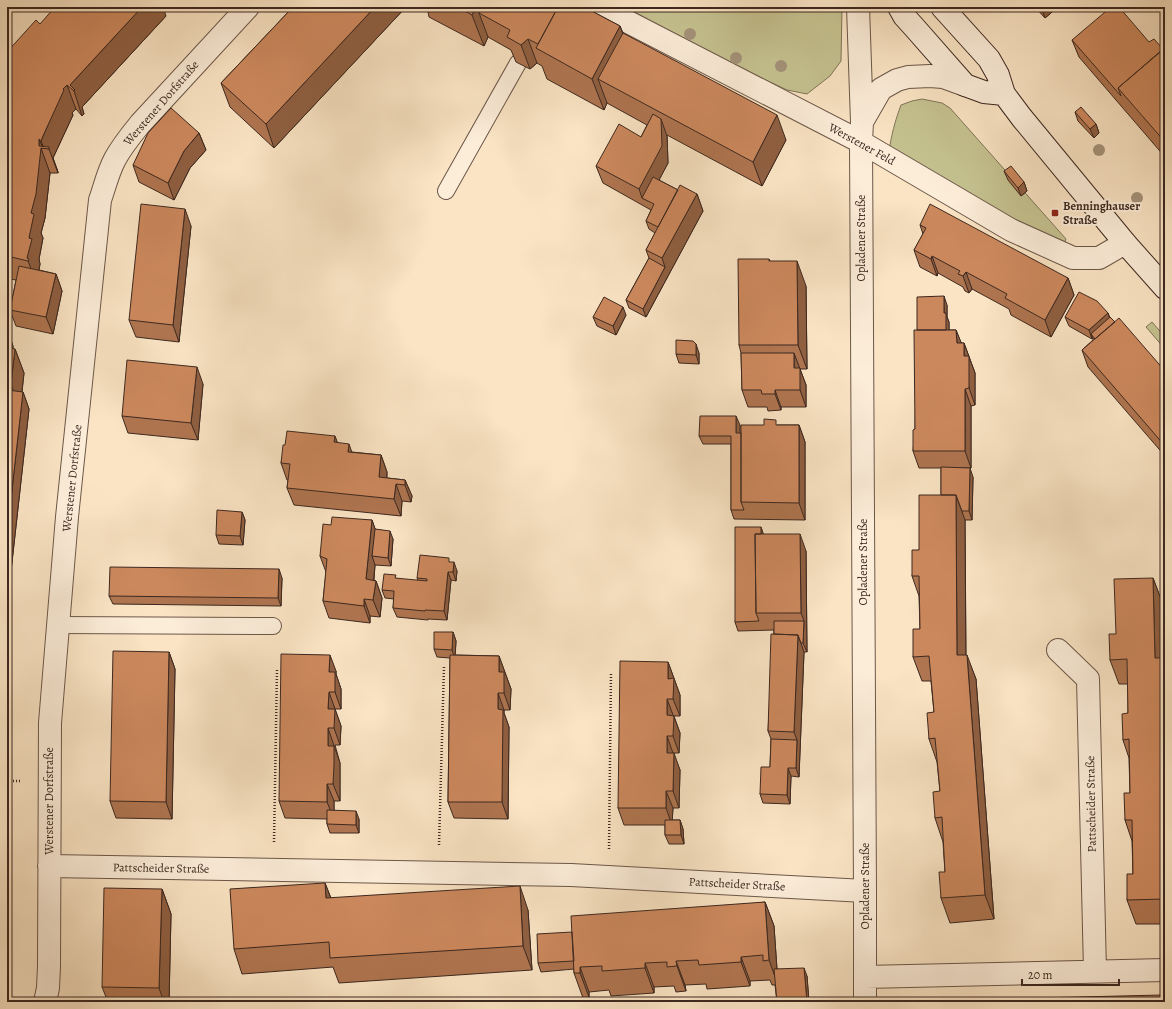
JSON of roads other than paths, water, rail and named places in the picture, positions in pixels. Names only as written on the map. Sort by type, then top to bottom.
[{"type":"street","name":"Werstener Dorfstraße","points":[[45,1002],[48,988],[49,966],[50,723],[67,517],[100,200],[110,170],[126,141],[145,118],[248,7]]},
{"type":"street","name":"Werstener Feld","points":[[599,7],[861,132],[1011,230],[1073,258],[1099,258],[1125,243]]},
{"type":"street","name":"Opladener Straße","points":[[858,7],[861,132],[866,892],[865,1002]]},
{"type":"street","points":[[899,7],[904,16],[965,85]]},
{"type":"street","points":[[942,7],[990,59],[998,75],[1004,94],[1037,137],[1125,243],[1165,288]]},
{"type":"street","points":[[861,132],[881,89],[896,80],[908,77],[943,77],[984,92],[1004,94]]},
{"type":"street","name":"Pattscheider Straße","points":[[1058,650],[1088,679],[1096,971]]},
{"type":"street","name":"Pattscheider Straße","points":[[49,866],[571,875],[866,892]]},
{"type":"street","points":[[865,977],[1165,970]]},
{"type":"lane","points":[[446,191],[518,63]]},
{"type":"lane","points":[[58,625],[273,626]]},
{"type":"place","name":"Benninghauser Straße","points":[[1055,213]]}]
